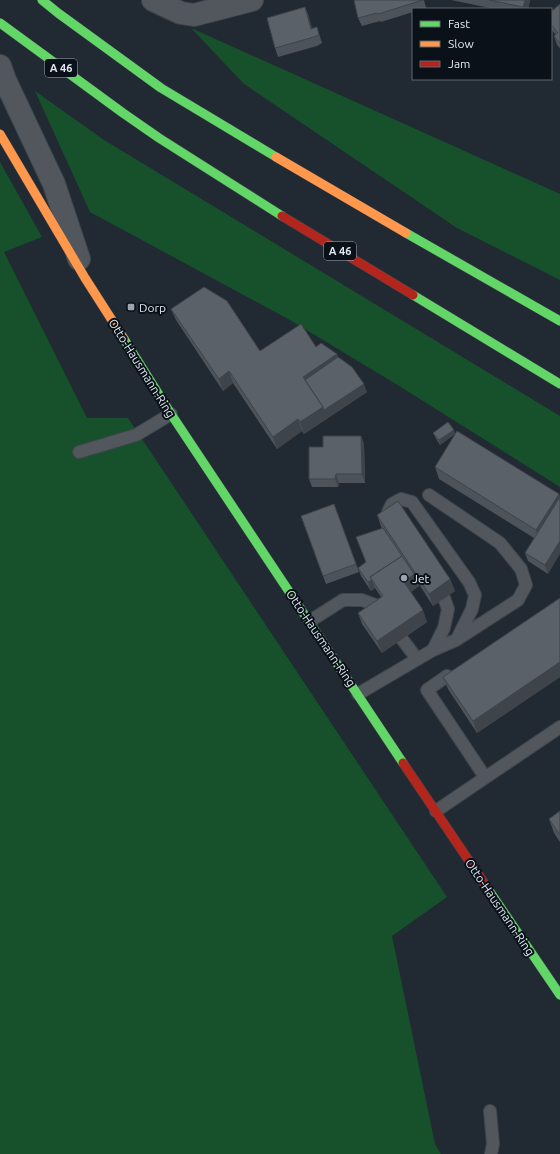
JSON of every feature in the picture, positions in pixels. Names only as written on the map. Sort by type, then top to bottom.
[{"type":"main road","points":[[42,0],[161,88],[308,177],[560,321]]},
{"type":"main road","name":"A 46","points":[[0,22],[159,138],[283,217],[560,384]]},
{"type":"main road","name":"Otto-Hausmann-Ring","points":[[0,134],[85,278],[171,414],[560,996]]},
{"type":"street","points":[[152,0],[181,13],[194,14],[252,0]]},
{"type":"street","name":"Otto-Hausmann-Ring","points":[[0,66],[5,80],[54,184],[85,278]]},
{"type":"lane","points":[[78,452],[136,435],[171,414]]},
{"type":"lane","points":[[358,694],[433,650],[456,640],[518,600],[526,584],[521,569],[500,543],[429,495]]},
{"type":"lane","points":[[391,520],[388,512],[392,504],[401,499],[412,502],[469,582],[475,595],[472,610],[456,640]]},
{"type":"lane","points":[[433,650],[444,628],[448,609],[444,598]]},
{"type":"lane","points":[[310,621],[343,600],[362,600],[378,606],[382,611]]},
{"type":"lane","points":[[402,639],[417,659]]},
{"type":"lane","points":[[447,676],[427,690],[485,777]]},
{"type":"lane","points":[[436,811],[560,727]]},
{"type":"lane","points":[[490,1111],[493,1144],[491,1154]]},
{"type":"green space","points":[[191,28],[560,194],[560,280],[457,228],[244,84]]},
{"type":"green space","points":[[35,91],[104,140],[560,416],[560,487],[396,384],[290,320],[90,212]]},
{"type":"green space","points":[[0,162],[42,237],[4,252],[87,418],[128,418],[447,897],[392,936],[435,1144],[441,1154],[0,1154]]},
{"type":"building","points":[[354,0],[423,0],[378,14],[358,18]]},
{"type":"building","points":[[489,0],[525,0],[523,7]]},
{"type":"building","points":[[560,4],[560,43],[554,36],[558,33],[552,25],[552,11]]},
{"type":"building","points":[[305,7],[311,29],[317,27],[319,35],[275,48],[267,18]]},
{"type":"building","points":[[204,287],[227,301],[260,351],[301,324],[316,347],[321,343],[337,354],[303,377],[323,407],[300,422],[298,419],[273,437],[229,371],[219,379],[171,309]]},
{"type":"building","points":[[338,357],[352,367],[364,384],[324,410],[305,380]]},
{"type":"building","points":[[448,422],[454,430],[439,440],[433,433]]},
{"type":"building","points":[[457,431],[559,494],[536,530],[435,467]]},
{"type":"building","points":[[323,436],[361,436],[362,474],[336,474],[335,479],[309,479],[309,447],[323,447]]},
{"type":"building","points":[[560,497],[560,541],[545,565],[525,553]]},
{"type":"building","points":[[398,501],[450,579],[429,594],[377,515]]},
{"type":"building","points":[[334,504],[356,564],[323,576],[301,516]]},
{"type":"building","points":[[383,528],[402,556],[370,577],[372,580],[368,582],[358,568],[366,562],[356,537]]},
{"type":"building","points":[[402,556],[414,574],[404,582],[423,610],[377,641],[358,613],[383,596],[370,577]]},
{"type":"building","points":[[560,598],[560,662],[473,721],[443,677]]},
{"type":"building","points":[[560,811],[560,835],[549,819]]},
{"type":"traffic: fast","points":[[42,0],[161,88],[276,157]]},
{"type":"traffic: fast","points":[[0,23],[159,138],[282,216]]},
{"type":"traffic: fast","points":[[406,233],[560,321]]},
{"type":"traffic: fast","points":[[413,295],[560,384]]},
{"type":"traffic: fast","points":[[124,339],[171,414],[403,763]]},
{"type":"traffic: fast","points":[[488,889],[560,995]]},
{"type":"traffic: slow","points":[[0,134],[85,278],[124,339]]},
{"type":"traffic: slow","points":[[276,157],[406,233]]},
{"type":"traffic: jam","points":[[282,216],[413,295]]},
{"type":"traffic: jam","points":[[403,763],[488,889]]},
{"type":"place","name":"Dorp","points":[[131,307]]},
{"type":"place","name":"Jet","points":[[404,578]]}]
